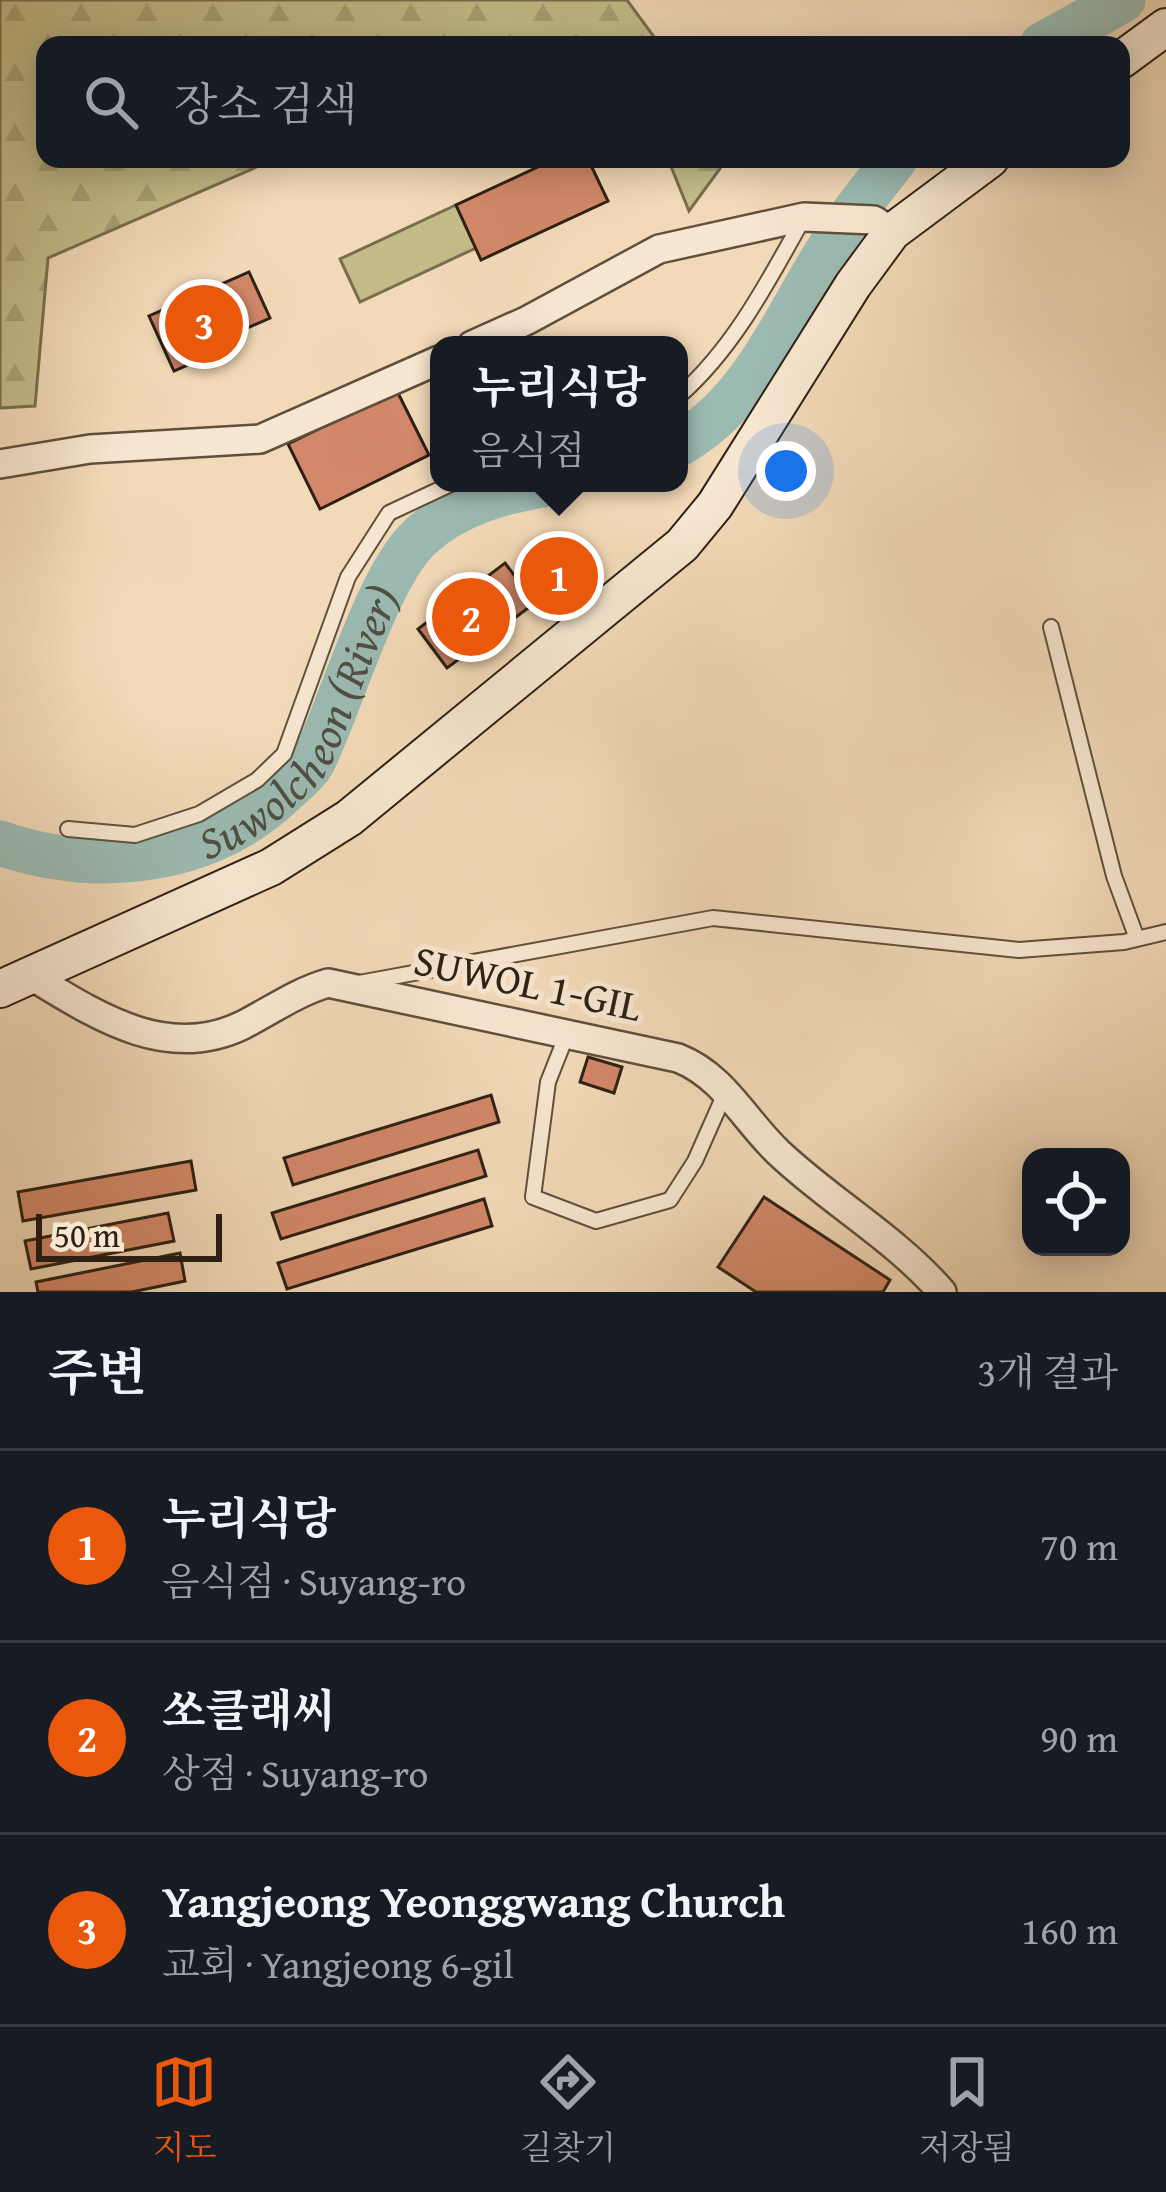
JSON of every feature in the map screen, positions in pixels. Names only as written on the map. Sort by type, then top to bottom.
[{"type":"street","points":[[1130,53],[1166,27]]},
{"type":"street","points":[[16,983],[271,867],[315,842],[682,545],[715,506],[854,285],[883,226],[976,168]]},
{"type":"street","points":[[492,336],[659,249],[804,217],[883,226]]},
{"type":"street","points":[[0,464],[90,449],[260,439],[430,364]]},
{"type":"street","name":"SUWOL 1-GIL","points":[[16,983],[164,1040],[195,1041],[225,1032],[309,988],[328,983],[678,1058],[709,1074],[779,1153],[915,1262],[942,1292]]},
{"type":"lane","points":[[688,388],[710,368],[804,217]]},
{"type":"lane","points":[[68,830],[135,835],[199,814],[257,781],[284,754],[348,577],[389,513],[434,492]]},
{"type":"lane","points":[[1051,627],[1114,876],[1136,936]]},
{"type":"lane","points":[[344,986],[713,918],[1019,950],[1124,942],[1166,932]]},
{"type":"lane","points":[[568,1034],[548,1082],[533,1197],[596,1221],[670,1200],[695,1161],[726,1091]]},
{"type":"green space","points":[[0,0],[627,0],[653,36],[36,36],[36,168],[254,168],[48,258],[35,406],[0,408]]},
{"type":"green space","points":[[672,168],[720,168],[689,211]]},
{"type":"green space","points":[[456,205],[476,248],[360,302],[340,259]]},
{"type":"building","points":[[536,168],[592,168],[608,201],[481,260],[456,205]]},
{"type":"building","points":[[249,272],[270,318],[195,351],[199,360],[174,371],[149,316]]},
{"type":"building","points":[[397,391],[429,455],[320,509],[288,444]]},
{"type":"building","points":[[565,553],[580,575],[549,597],[533,575]]},
{"type":"building","points":[[505,563],[535,603],[447,668],[418,629]]},
{"type":"building","points":[[588,1057],[622,1067],[614,1093],[580,1082]]},
{"type":"building","points":[[491,1095],[499,1122],[293,1185],[284,1158]]},
{"type":"building","points":[[478,1150],[486,1176],[281,1239],[272,1213]]},
{"type":"building","points":[[191,1161],[196,1190],[23,1221],[18,1192]]},
{"type":"building","points":[[764,1197],[890,1280],[883,1292],[756,1292],[718,1267]]},
{"type":"building","points":[[484,1199],[492,1226],[287,1289],[278,1263]]},
{"type":"building","points":[[168,1213],[174,1241],[31,1269],[25,1241]]},
{"type":"building","points":[[180,1253],[185,1281],[132,1292],[38,1292],[36,1282]]},
{"type":"waterway","name":"Suwolcheon (River)","points":[[1058,36],[1123,0]]},
{"type":"waterway","name":"Suwolcheon (River)","points":[[688,438],[707,425],[751,377],[839,233],[888,168]]},
{"type":"waterway","name":"Suwolcheon (River)","points":[[0,843],[74,859],[112,861],[186,849],[253,817],[296,782],[314,760],[375,610],[404,556],[450,515],[511,492]]},
{"type":"place","name":"Yangjeong Yeonggwang Church","points":[[204,324]]},
{"type":"place","name":"누리식당","points":[[559,576]]},
{"type":"place","name":"쏘클래씨","points":[[471,617]]}]
